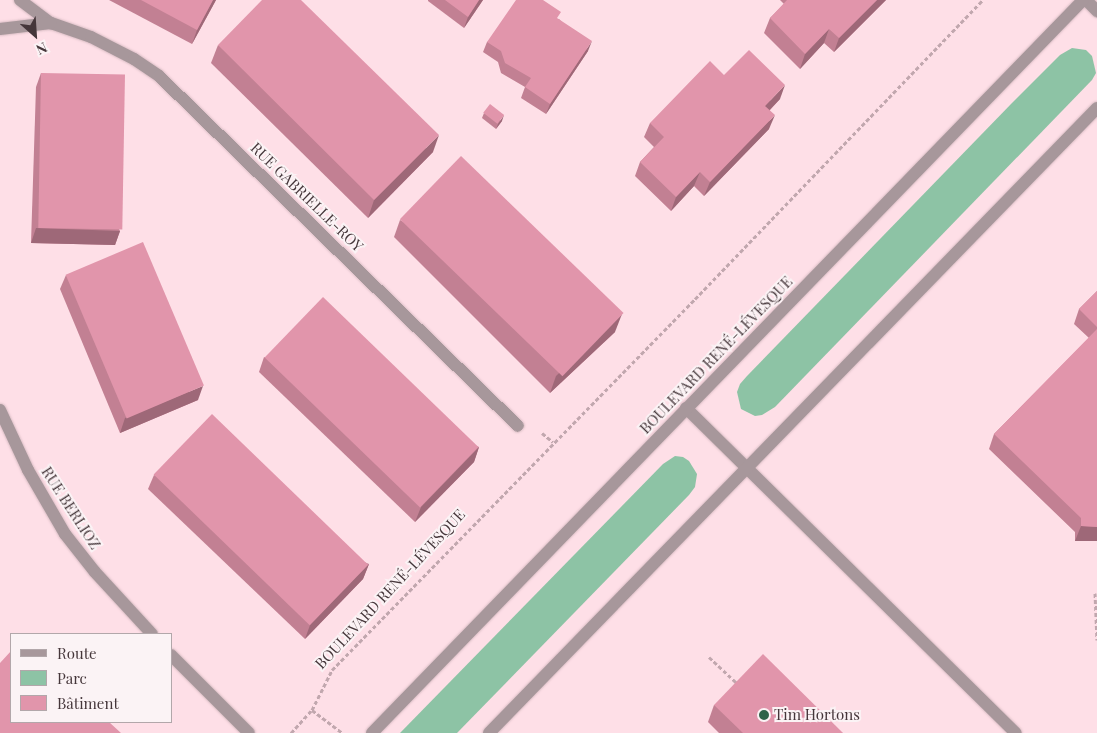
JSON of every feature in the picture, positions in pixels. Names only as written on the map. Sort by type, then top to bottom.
[{"type":"street","name":"RUE GABRIELLE-ROY","points":[[20,0],[51,23],[91,37],[134,59],[159,76],[518,426]]},
{"type":"street","points":[[1085,0],[1097,11]]},
{"type":"street","name":"BOULEVARD RENÉ-LÉVESQUE","points":[[372,733],[686,408],[1085,0]]},
{"type":"street","name":"RUE GABRIELLE-ROY","points":[[0,29],[51,23]]},
{"type":"street","points":[[489,733],[1097,108]]},
{"type":"street","points":[[686,408],[1016,733]]},
{"type":"street","name":"RUE BERLIOZ","points":[[0,410],[28,470],[65,534],[95,572],[151,633]]},
{"type":"street","points":[[172,656],[249,733]]},
{"type":"path","name":"BOULEVARD RENÉ-LÉVESQUE","points":[[290,733],[312,710],[332,670],[695,299],[982,0]]},
{"type":"path","points":[[540,432],[553,442]]},
{"type":"path","points":[[1095,593],[1097,640]]},
{"type":"path","points":[[709,657],[741,688]]},
{"type":"path","points":[[312,710],[342,733]]},
{"type":"green space","points":[[1072,48],[1086,50],[1092,56],[1096,73],[1092,80],[775,407],[762,415],[755,416],[741,409],[737,392],[740,384],[747,376],[1012,103],[1060,55]]},
{"type":"green space","points":[[675,456],[683,457],[689,461],[697,474],[695,487],[689,495],[457,733],[400,733],[663,464]]},
{"type":"building","points":[[141,0],[213,0],[197,30]]},
{"type":"building","points":[[262,0],[301,0],[439,135],[374,200],[218,45]]},
{"type":"building","points":[[445,0],[479,0],[468,17]]},
{"type":"building","points":[[516,0],[543,0],[561,12],[557,18],[592,41],[550,104],[525,87],[531,78],[505,63],[501,51],[487,42]]},
{"type":"building","points":[[787,0],[877,0],[839,38],[829,29],[805,54],[770,18]]},
{"type":"building","points":[[749,50],[785,85],[765,106],[775,115],[710,182],[700,172],[676,197],[640,162],[664,137],[650,123],[710,61],[724,75]]},
{"type":"building","points":[[41,73],[125,74],[122,229],[38,228]]},
{"type":"building","points":[[490,104],[504,115],[497,124],[483,113]]},
{"type":"building","points":[[461,156],[624,313],[562,376],[400,219]]},
{"type":"building","points":[[143,242],[204,386],[127,418],[66,275]]},
{"type":"building","points":[[1097,291],[1097,327],[1079,309]]},
{"type":"building","points":[[323,297],[478,447],[420,507],[265,357]]},
{"type":"building","points":[[1097,329],[1097,527],[1081,526],[1081,518],[994,434]]},
{"type":"building","points":[[212,414],[368,565],[310,625],[154,474]]},
{"type":"building","points":[[10,652],[10,723],[110,723],[121,733],[0,733],[0,663]]},
{"type":"building","points":[[763,654],[843,733],[743,733],[714,705]]},
{"type":"place","name":"Tim Hortons","points":[[764,715]]}]
